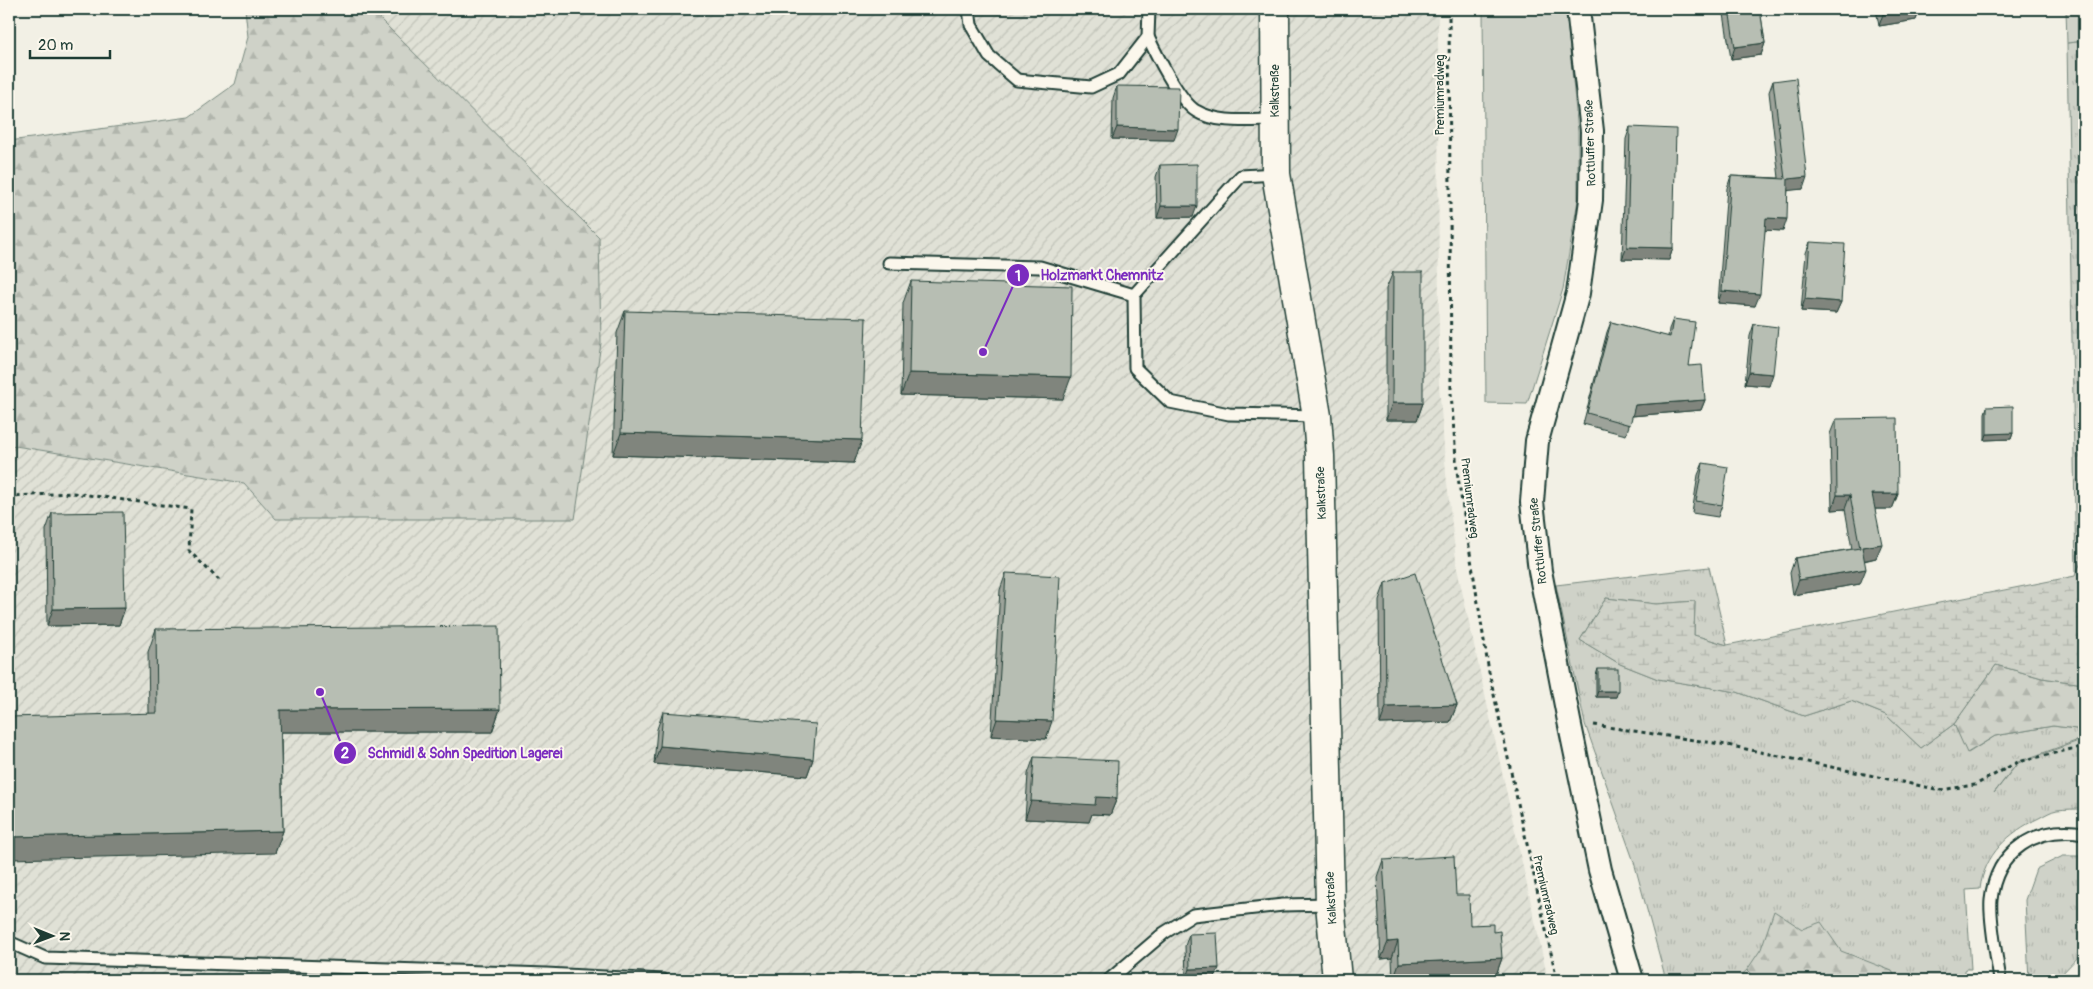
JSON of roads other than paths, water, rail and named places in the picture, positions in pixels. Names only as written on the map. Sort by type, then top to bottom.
[{"type":"main road","name":"Kalkstraße","points":[[1275,9],[1276,174],[1317,416],[1321,483],[1330,904],[1337,980]]},
{"type":"street","name":"Rottluffer Straße","points":[[1578,9],[1592,131],[1592,200],[1578,293],[1537,441],[1532,502],[1540,571],[1600,870],[1632,980]]},
{"type":"lane","points":[[969,9],[971,25],[989,56],[1017,80],[1091,87],[1119,74],[1148,37]]},
{"type":"lane","points":[[1149,9],[1148,37],[1164,70],[1194,110],[1210,117],[1275,120]]},
{"type":"lane","points":[[1276,174],[1241,176],[1134,295],[1134,368],[1170,402],[1229,414],[1317,416]]},
{"type":"lane","points":[[889,263],[1040,267],[1134,295]]},
{"type":"lane","points":[[2000,980],[1991,901],[1995,881],[2003,864],[2016,847],[2042,835],[2060,831],[2084,833]]},
{"type":"lane","points":[[1109,980],[1164,933],[1193,916],[1283,905],[1330,904]]},
{"type":"lane","points":[[9,942],[45,958],[663,980]]},
{"type":"place","name":"Holzmarkt Chemnitz","points":[[983,352]]},
{"type":"place","name":"Schmidl & Sohn Spedition Lagerei","points":[[320,692]]}]
